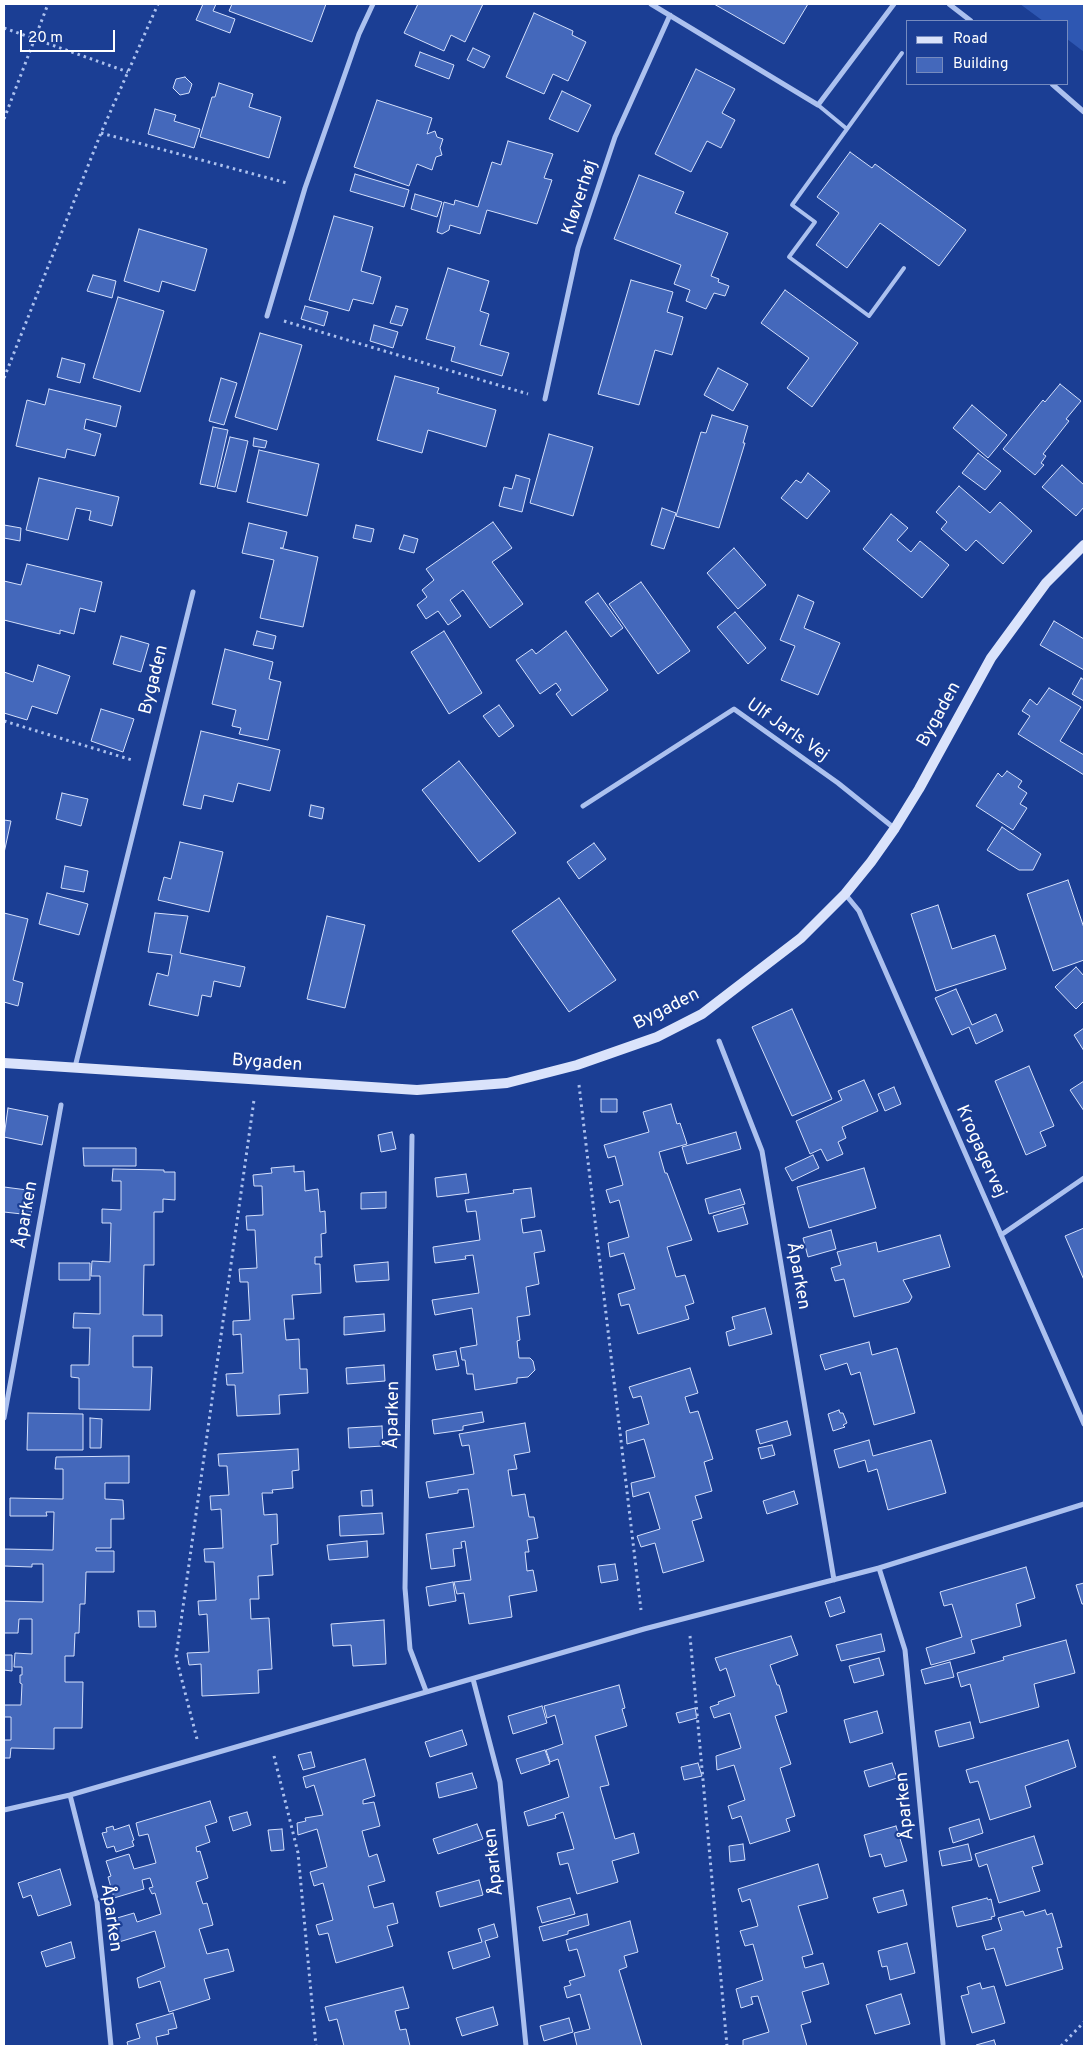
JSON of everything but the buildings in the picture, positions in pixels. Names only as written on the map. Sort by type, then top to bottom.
[{"type":"street","points":[[267,316],[305,188],[359,34],[373,4]]},
{"type":"street","points":[[651,4],[818,105],[894,4]]},
{"type":"street","points":[[948,4],[970,20]]},
{"type":"street","name":"Kløverhøj","points":[[545,399],[578,248],[615,137],[670,15]]},
{"type":"street","points":[[1053,85],[1084,112]]},
{"type":"street","name":"Bygaden","points":[[4,1063],[417,1090],[506,1083],[577,1065],[657,1037],[702,1014],[801,938],[845,894],[895,828],[919,789],[991,658],[1046,583],[1084,545]]},
{"type":"street","name":"Bygaden","points":[[75,1067],[193,592]]},
{"type":"street","name":"Ulf Jarls Vej","points":[[584,806],[734,709],[838,783],[895,828]]},
{"type":"street","name":"Krogagervej","points":[[845,894],[859,911],[1084,1424]]},
{"type":"street","name":"Åparken","points":[[719,1041],[762,1152],[834,1580]]},
{"type":"street","name":"Åparken","points":[[4,1418],[61,1105]]},
{"type":"street","name":"Åparken","points":[[412,1136],[405,1588],[410,1649],[426,1691]]},
{"type":"street","points":[[1001,1235],[1084,1178]]},
{"type":"street","points":[[4,1810],[70,1795],[644,1629],[879,1568],[1084,1504]]},
{"type":"street","name":"Åparken","points":[[879,1568],[905,1650],[943,2044]]},
{"type":"street","name":"Åparken","points":[[473,1679],[500,1782],[526,2046]]},
{"type":"street","name":"Åparken","points":[[70,1795],[97,1902],[111,2046]]},
{"type":"lane","points":[[902,52],[792,205],[815,222],[789,257],[870,316],[904,268]]},
{"type":"lane","points":[[818,105],[847,129]]},
{"type":"path","points":[[4,119],[48,4]]},
{"type":"path","points":[[4,378],[101,132],[158,4]]},
{"type":"path","points":[[4,28],[128,72]]},
{"type":"path","points":[[101,132],[305,188]]},
{"type":"path","points":[[267,316],[545,399]]},
{"type":"path","points":[[4,721],[150,765]]},
{"type":"path","points":[[577,1065],[644,1629]]},
{"type":"path","points":[[202,1756],[176,1657],[256,1080]]},
{"type":"path","points":[[688,1619],[727,2046]]},
{"type":"path","points":[[270,1738],[298,1853],[316,2046]]},
{"type":"path","points":[[1061,2046],[1084,2022]]},
{"type":"shaded area","points":[[1020,4],[1084,4],[1084,52],[1068,40],[1068,20],[1042,20]]}]
